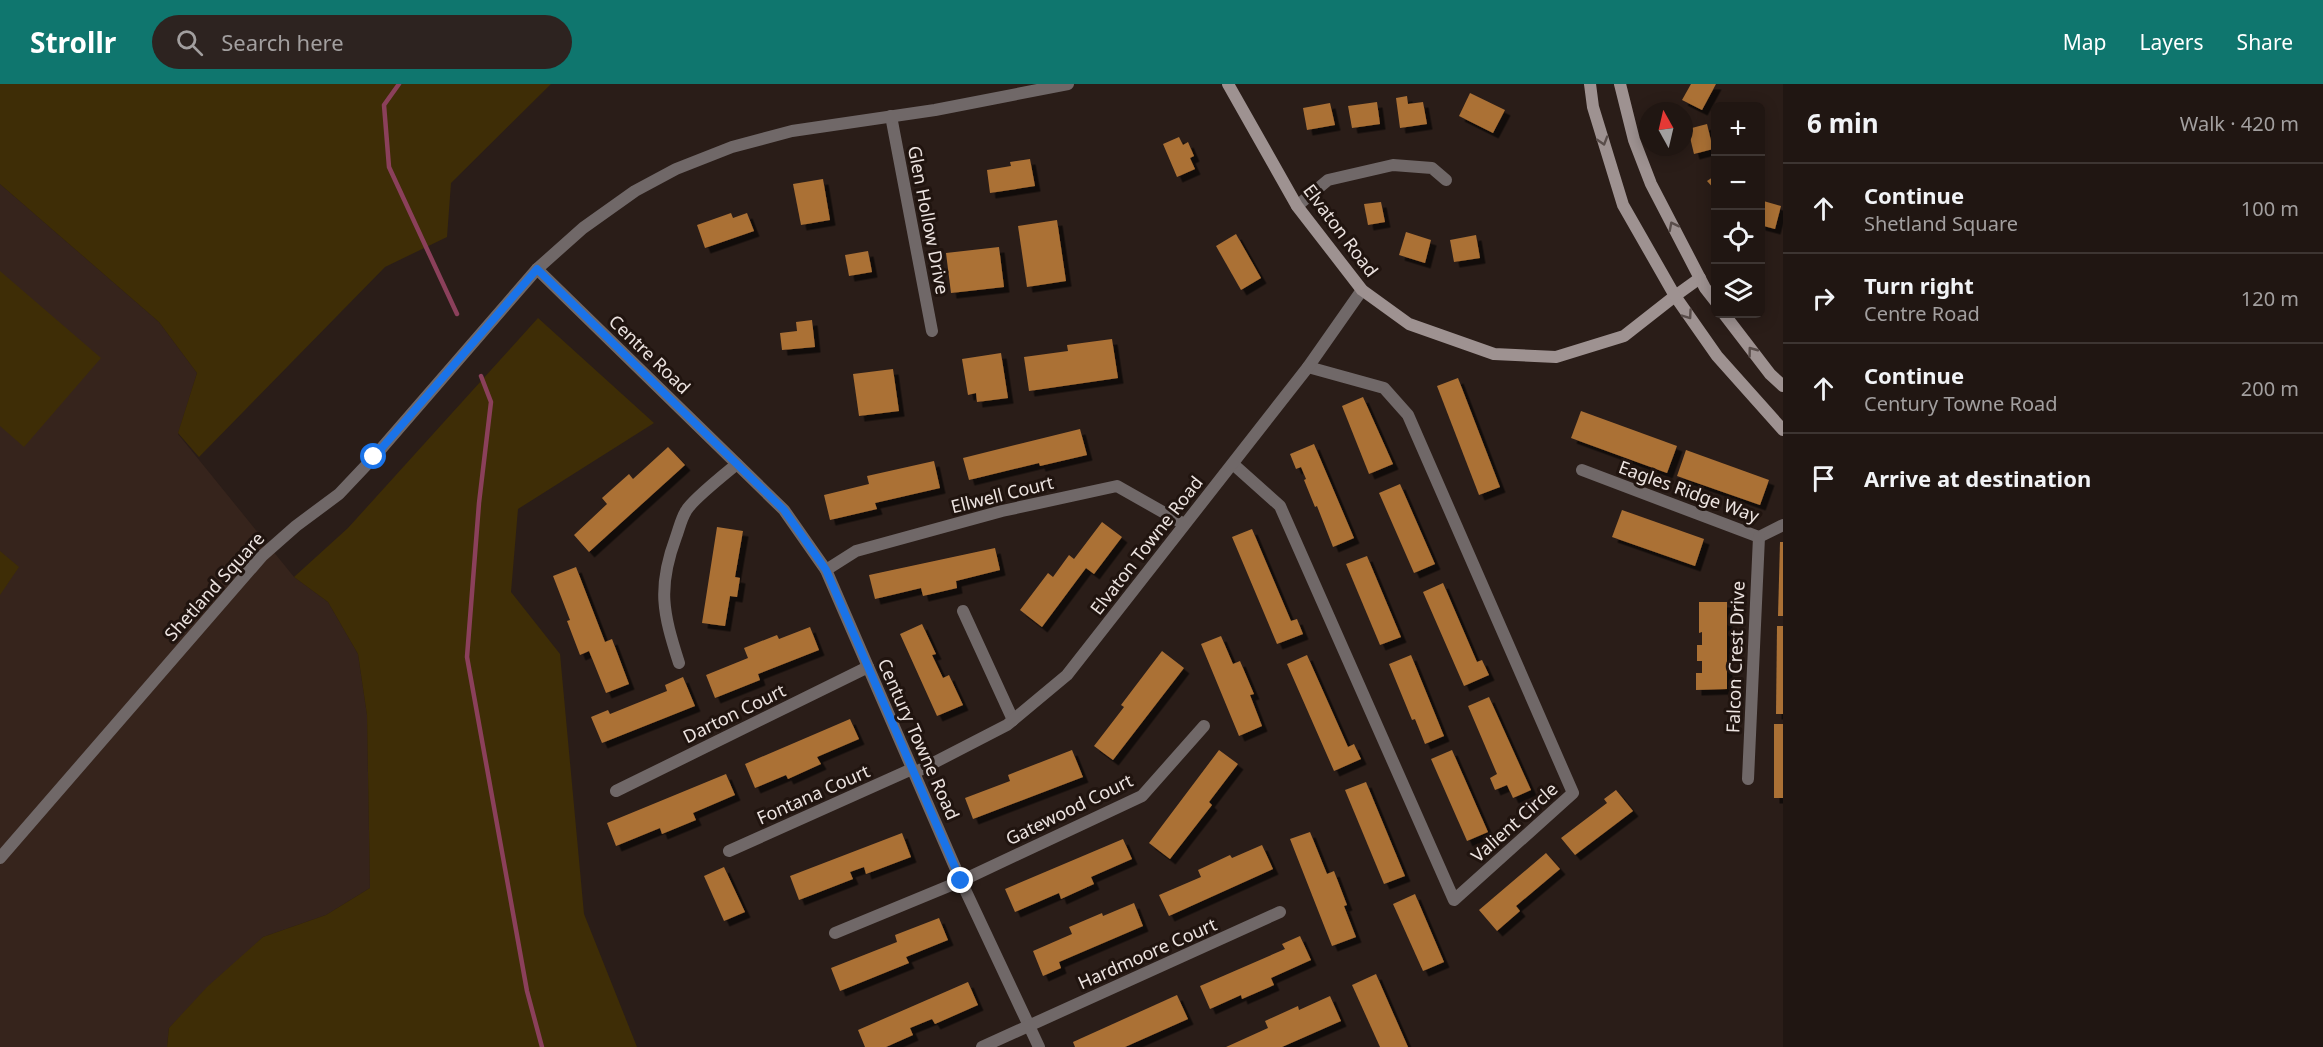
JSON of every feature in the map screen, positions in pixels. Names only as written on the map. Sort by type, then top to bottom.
[{"type":"street","name":"Shetland Square","points":[[0,858],[262,556],[296,526],[339,494],[374,457],[537,269],[592,222],[635,191],[676,169],[732,147],[792,131],[935,110],[1068,84]]},
{"type":"street","name":"Elvaton Road","points":[[1228,84],[1297,206],[1362,290],[1409,324],[1494,354],[1556,357],[1624,336],[1700,278]]},
{"type":"street","points":[[1590,84],[1593,107],[1623,205],[1675,296],[1717,356],[1783,430]]},
{"type":"street","points":[[1620,84],[1634,140],[1652,184],[1700,278],[1711,294]]},
{"type":"street","name":"Glen Hollow Drive","points":[[891,116],[932,331]]},
{"type":"street","points":[[1297,206],[1328,180],[1393,165],[1432,168],[1446,180]]},
{"type":"street","name":"Centre Road","points":[[537,269],[737,464]]},
{"type":"street","name":"Elvaton Towne Road","points":[[913,771],[1013,720],[1067,675],[1308,367],[1362,290]]},
{"type":"street","points":[[1727,318],[1770,374],[1783,386]]},
{"type":"street","name":"Valient Circle","points":[[1233,464],[1280,506],[1454,900],[1573,793],[1408,415],[1384,388],[1308,367]]},
{"type":"street","points":[[679,663],[666,621],[663,598],[664,576],[672,548],[686,510],[737,464]]},
{"type":"street","name":"Century Towne Road","points":[[737,464],[784,510],[826,570],[961,881],[1039,1047]]},
{"type":"street","name":"Eagles Ridge Way","points":[[1582,470],[1759,537],[1783,525]]},
{"type":"street","name":"Ellwell Court","points":[[826,570],[856,550],[1002,511],[1117,486],[1184,524]]},
{"type":"street","name":"Falcon Crest Drive","points":[[1748,779],[1759,537]]},
{"type":"street","points":[[963,611],[1013,720]]},
{"type":"street","name":"Darton Court","points":[[616,791],[868,667]]},
{"type":"street","name":"Gatewood Court","points":[[835,933],[961,881],[1142,796],[1204,726]]},
{"type":"street","name":"Fontana Court","points":[[729,851],[913,771]]},
{"type":"street","name":"Hardmoore Court","points":[[982,1047],[1280,912]]},
{"type":"shaded area","points":[[0,84],[551,84],[451,183],[447,237],[385,267],[199,457],[178,433],[197,373],[159,322],[0,184]]},
{"type":"shaded area","points":[[0,184],[159,322],[197,373],[178,434],[294,577],[328,602],[358,654],[367,715],[370,888],[326,915],[263,937],[169,1028],[167,1047],[0,1047]]},
{"type":"shaded area","points":[[0,271],[101,358],[24,447],[0,426]]},
{"type":"shaded area","points":[[538,318],[654,423],[518,509],[511,592],[560,654],[584,914],[637,1047],[167,1047],[169,1028],[207,987],[263,937],[326,915],[370,888],[367,715],[358,654],[328,602],[294,577],[348,528]]},
{"type":"shaded area","points":[[0,551],[19,567],[0,595]]},
{"type":"building","points":[[1691,84],[1716,84],[1702,110],[1693,106],[1693,102],[1682,100]]},
{"type":"building","points":[[1470,93],[1505,110],[1493,133],[1459,116]]},
{"type":"building","points":[[1407,96],[1408,104],[1423,102],[1427,124],[1400,128],[1396,98]]},
{"type":"building","points":[[1377,102],[1380,124],[1352,128],[1348,106]]},
{"type":"building","points":[[1330,103],[1335,125],[1307,130],[1303,108]]},
{"type":"building","points":[[1707,124],[1711,150],[1694,154],[1693,128]]},
{"type":"building","points":[[1179,137],[1183,145],[1188,142],[1194,156],[1190,158],[1195,169],[1177,177],[1163,144]]},
{"type":"building","points":[[1030,159],[1035,186],[990,193],[987,170],[1011,166],[1010,162]]},
{"type":"building","points":[[823,179],[830,220],[801,225],[793,184]]},
{"type":"building","points":[[1765,201],[1781,206],[1775,229],[1765,226]]},
{"type":"building","points":[[1381,202],[1385,222],[1368,225],[1364,204]]},
{"type":"building","points":[[731,213],[733,218],[747,213],[754,231],[705,248],[697,225]]},
{"type":"building","points":[[1057,220],[1066,281],[1027,287],[1018,226]]},
{"type":"building","points":[[1406,232],[1431,240],[1425,263],[1399,255]]},
{"type":"building","points":[[1236,234],[1261,278],[1241,290],[1216,246]]},
{"type":"building","points":[[1476,235],[1480,258],[1454,262],[1450,240]]},
{"type":"building","points":[[999,247],[1004,287],[951,293],[946,253]]},
{"type":"building","points":[[868,251],[872,272],[849,276],[845,255]]},
{"type":"building","points":[[812,320],[815,347],[782,350],[780,333],[797,331],[796,322]]},
{"type":"building","points":[[1112,339],[1118,378],[1029,391],[1024,357],[1068,351],[1067,345]]},
{"type":"building","points":[[1001,353],[1008,398],[977,402],[976,393],[968,395],[962,359]]},
{"type":"building","points":[[893,369],[899,411],[859,416],[853,374]]},
{"type":"building","points":[[1458,378],[1500,487],[1479,495],[1437,386]]},
{"type":"building","points":[[1363,397],[1393,464],[1369,474],[1342,406]]},
{"type":"building","points":[[1581,411],[1677,446],[1667,473],[1571,438]]},
{"type":"building","points":[[1080,429],[1087,455],[1040,466],[1039,463],[969,480],[963,458]]},
{"type":"building","points":[[1314,444],[1354,538],[1333,547],[1304,480],[1306,479],[1301,467],[1296,469],[1290,454]]},
{"type":"building","points":[[668,447],[685,465],[589,552],[574,535],[607,504],[602,498],[629,474],[633,479]]},
{"type":"building","points":[[1686,450],[1769,480],[1760,505],[1677,476]]},
{"type":"building","points":[[934,461],[940,488],[875,503],[877,509],[830,520],[824,495],[869,484],[867,476]]},
{"type":"building","points":[[1400,484],[1435,564],[1414,573],[1379,493]]},
{"type":"building","points":[[1622,510],[1704,539],[1695,566],[1612,537]]},
{"type":"building","points":[[1102,522],[1122,537],[1094,574],[1086,568],[1042,627],[1020,610],[1048,573],[1053,577],[1069,555],[1074,559]]},
{"type":"building","points":[[717,527],[743,531],[735,577],[740,578],[737,597],[730,596],[725,626],[702,623]]},
{"type":"building","points":[[1252,529],[1291,621],[1297,619],[1303,634],[1277,644],[1232,537]]},
{"type":"building","points":[[1780,542],[1783,542],[1783,616],[1778,616]]},
{"type":"building","points":[[995,548],[1000,570],[956,581],[957,588],[923,596],[921,588],[875,599],[869,575]]},
{"type":"building","points":[[1367,556],[1401,637],[1380,645],[1346,564]]},
{"type":"building","points":[[576,567],[605,642],[612,639],[629,684],[606,693],[589,651],[580,655],[567,621],[570,620],[553,576]]},
{"type":"building","points":[[1443,583],[1477,662],[1482,660],[1489,675],[1464,686],[1423,592]]},
{"type":"building","points":[[1699,602],[1727,602],[1727,689],[1696,690],[1696,673],[1702,673],[1702,661],[1697,661],[1697,645],[1702,645],[1702,632],[1699,633]]},
{"type":"building","points":[[922,624],[936,654],[932,655],[943,678],[949,675],[963,705],[937,716],[900,634]]},
{"type":"building","points":[[1777,626],[1783,626],[1783,714],[1776,714]]},
{"type":"building","points":[[810,627],[819,650],[758,674],[760,680],[715,698],[706,675],[748,658],[744,648],[777,635],[779,639]]},
{"type":"building","points":[[1221,636],[1233,664],[1240,661],[1254,694],[1250,695],[1262,726],[1239,736],[1201,644]]},
{"type":"building","points":[[1162,651],[1184,668],[1113,760],[1094,746],[1124,707],[1121,705]]},
{"type":"building","points":[[1307,655],[1348,747],[1354,744],[1361,759],[1334,771],[1287,664]]},
{"type":"building","points":[[1411,655],[1444,736],[1425,744],[1415,719],[1412,720],[1389,664]]},
{"type":"building","points":[[683,677],[695,706],[602,743],[591,717],[608,710],[610,714],[667,691],[665,685]]},
{"type":"building","points":[[1489,697],[1531,790],[1513,798],[1507,785],[1495,790],[1490,778],[1497,774],[1468,706]]},
{"type":"building","points":[[850,719],[859,739],[817,757],[821,764],[788,779],[786,775],[755,788],[745,764]]},
{"type":"building","points":[[1774,724],[1783,724],[1783,798],[1774,798]]},
{"type":"building","points":[[1072,750],[1083,777],[973,819],[965,798],[1010,781],[1008,775]]},
{"type":"building","points":[[1219,750],[1238,764],[1209,802],[1212,805],[1170,859],[1149,843]]},
{"type":"building","points":[[1452,750],[1488,832],[1467,841],[1431,759]]},
{"type":"building","points":[[726,774],[735,795],[693,813],[696,820],[662,834],[660,828],[616,846],[607,823]]},
{"type":"building","points":[[1366,782],[1405,876],[1384,884],[1345,790]]},
{"type":"building","points":[[1616,790],[1633,811],[1575,855],[1561,838],[1607,803],[1604,799]]},
{"type":"building","points":[[1310,832],[1327,874],[1334,871],[1356,937],[1332,946],[1290,839]]},
{"type":"building","points":[[902,833],[911,857],[866,874],[864,867],[850,872],[853,879],[799,900],[790,876]]},
{"type":"building","points":[[1123,839],[1132,859],[1091,877],[1094,884],[1061,899],[1059,893],[1015,912],[1005,889]]},
{"type":"building","points":[[1262,845],[1273,869],[1169,916],[1159,895],[1201,877],[1198,870],[1230,855],[1232,858]]},
{"type":"building","points":[[1546,853],[1560,869],[1516,906],[1520,911],[1497,931],[1479,910]]},
{"type":"building","points":[[724,867],[745,912],[724,921],[704,876]]},
{"type":"building","points":[[1415,894],[1444,962],[1423,971],[1393,904]]},
{"type":"building","points":[[1134,903],[1143,926],[1059,962],[1061,968],[1043,976],[1033,951],[1072,934],[1069,927]]},
{"type":"building","points":[[939,918],[948,940],[906,957],[909,963],[840,991],[831,968],[897,942],[895,935]]},
{"type":"building","points":[[1300,936],[1311,960],[1271,978],[1274,985],[1242,999],[1241,995],[1210,1009],[1200,986],[1285,949],[1282,944]]},
{"type":"building","points":[[1376,974],[1408,1047],[1380,1047],[1352,985]]},
{"type":"building","points":[[968,982],[978,1005],[935,1024],[932,1019],[910,1028],[913,1035],[886,1047],[865,1047],[858,1030]]},
{"type":"building","points":[[1177,995],[1188,1019],[1125,1047],[1075,1047],[1073,1042]]},
{"type":"building","points":[[1330,996],[1341,1021],[1282,1047],[1226,1047],[1268,1028],[1265,1021],[1298,1006],[1299,1010]]},
{"type":"waterway","points":[[399,84],[384,105],[389,167],[457,314]]},
{"type":"waterway","points":[[481,376],[491,402],[479,503],[467,657],[527,991],[542,1047]]},
{"type":"route","points":[[374,457],[537,269],[784,510],[826,570],[961,881]]}]
